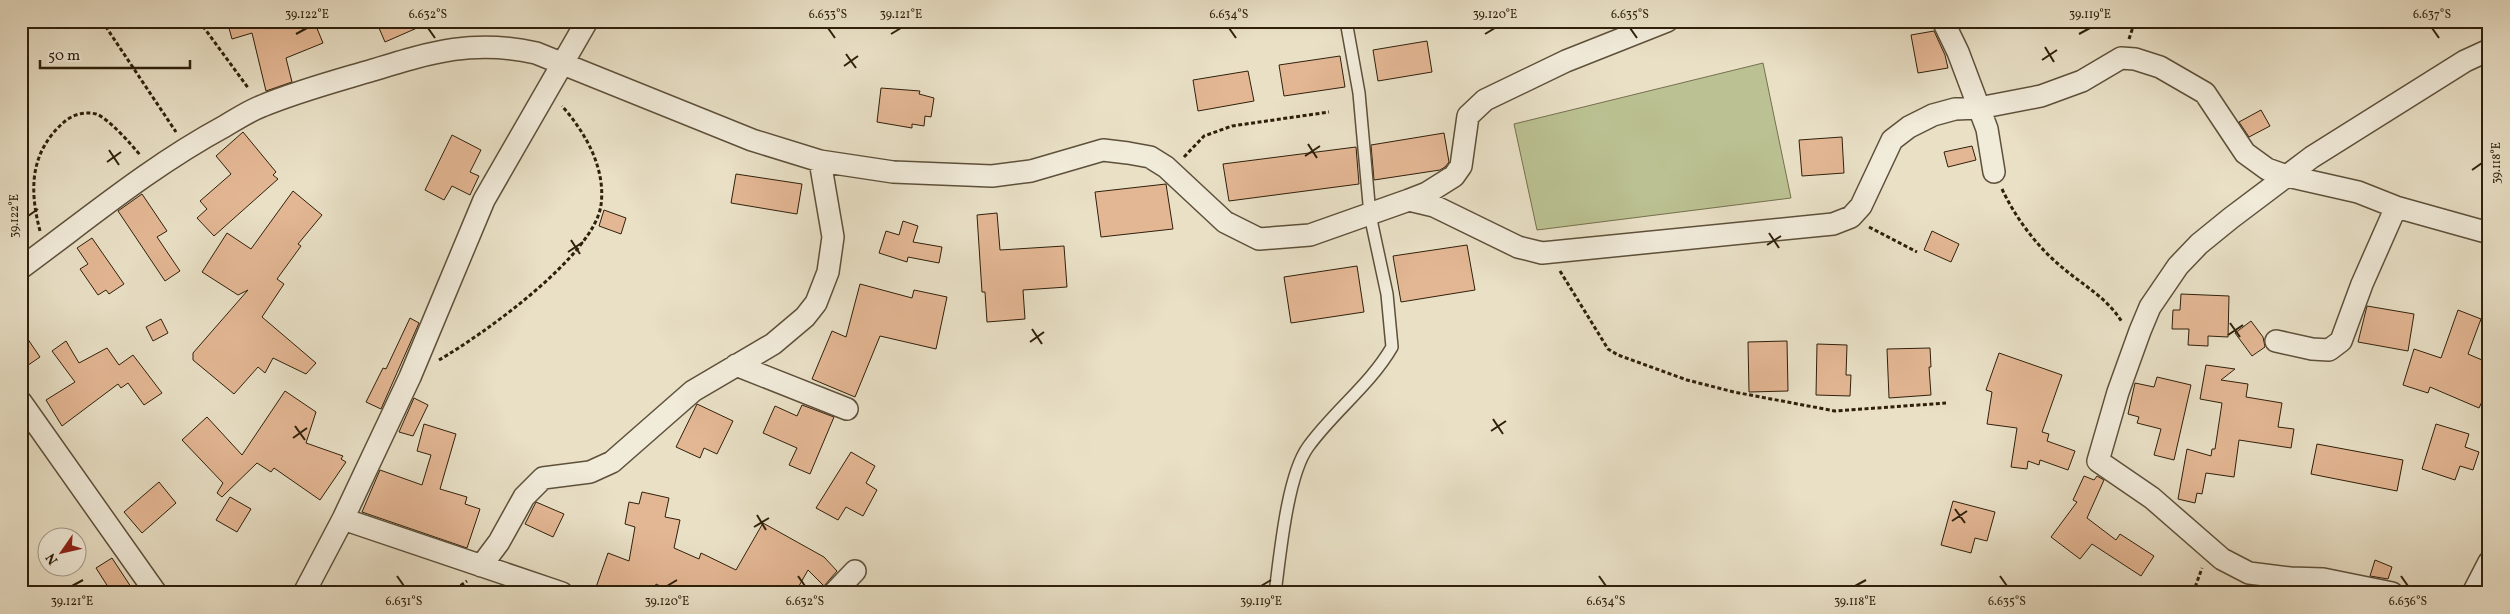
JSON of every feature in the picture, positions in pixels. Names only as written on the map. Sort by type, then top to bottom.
[{"type":"street","points":[[304,593],[343,519],[410,376],[484,200],[587,21]]},
{"type":"street","points":[[21,268],[92,212],[186,147],[262,106],[442,50],[478,46],[509,47],[536,53],[752,140],[820,161],[893,172],[992,176],[1031,170],[1103,150],[1150,157],[1166,167],[1225,222],[1259,239],[1310,235],[1427,193],[1454,176],[1461,166],[1468,116],[1485,100],[1566,61],[1667,21]]},
{"type":"street","points":[[1943,21],[1958,52],[1987,129],[1994,172]]},
{"type":"street","points":[[2392,593],[2323,579],[2290,578],[2249,573],[2222,559],[2152,498],[2098,461],[2118,392],[2150,307],[2178,266],[2199,244],[2230,218],[2312,157],[2465,61],[2489,50]]},
{"type":"street","points":[[1409,200],[1434,206],[1518,247],[1542,253],[1833,224],[1851,217],[1869,191],[1892,140],[1909,127],[1933,115],[1954,110],[1979,108],[2041,96],[2082,81],[2121,58],[2135,59],[2160,67],[2205,93],[2245,154],[2267,169],[2287,176],[2358,192],[2396,207],[2489,233]]},
{"type":"street","points":[[480,566],[504,534],[524,497],[544,478],[602,468],[612,462],[693,392],[790,332],[816,303],[828,272],[833,236],[820,161]]},
{"type":"street","points":[[2276,341],[2312,349],[2329,350],[2341,341],[2362,284],[2396,207]]},
{"type":"street","points":[[736,365],[847,409]]},
{"type":"street","points":[[21,402],[156,593]]},
{"type":"street","points":[[343,519],[562,593]]},
{"type":"street","points":[[2473,593],[2489,562]]},
{"type":"street","points":[[834,593],[855,572]]},
{"type":"lane","points":[[1275,593],[1287,510],[1299,464],[1307,448],[1374,372],[1392,347],[1387,294],[1370,215],[1359,93],[1346,21]]},
{"type":"path","points":[[102,21],[186,147]]},
{"type":"path","points":[[199,21],[262,106]]},
{"type":"path","points":[[438,361],[481,334],[535,291],[564,263],[597,219],[602,186],[596,159],[568,113],[548,90]]},
{"type":"path","points":[[1166,167],[1181,159],[1204,136],[1232,126],[1329,112]]},
{"type":"path","points":[[45,250],[36,215],[34,179],[37,158],[45,143],[68,119],[78,114],[96,114],[126,137],[153,170]]},
{"type":"path","points":[[1994,172],[2004,193],[2036,242],[2056,263],[2099,295],[2116,313],[2135,346]]},
{"type":"path","points":[[1851,217],[1917,252]]},
{"type":"path","points":[[1542,253],[1561,272],[1601,340],[1618,356],[1687,380],[1734,392],[1835,411],[1946,403]]},
{"type":"path","points":[[2193,593],[2208,548]]},
{"type":"green space","points":[[1763,63],[1791,198],[1537,230],[1514,124]]},
{"type":"building","points":[[227,21],[314,21],[323,43],[286,58],[292,82],[266,91],[252,33],[232,39]]},
{"type":"building","points":[[376,21],[433,21],[385,42]]},
{"type":"building","points":[[1934,31],[1945,55],[1948,68],[1918,73],[1911,35]]},
{"type":"building","points":[[1427,41],[1432,72],[1378,81],[1373,50]]},
{"type":"building","points":[[1340,56],[1345,87],[1284,96],[1279,65]]},
{"type":"building","points":[[1248,71],[1254,101],[1198,111],[1193,80]]},
{"type":"building","points":[[881,88],[920,91],[919,94],[934,98],[931,117],[925,116],[924,126],[912,124],[912,128],[877,122]]},
{"type":"building","points":[[2261,110],[2270,126],[2249,137],[2239,122]]},
{"type":"building","points":[[243,132],[276,172],[273,175],[278,179],[214,236],[197,218],[207,209],[200,201],[231,174],[216,156]]},
{"type":"building","points":[[1444,133],[1449,162],[1445,167],[1440,170],[1374,180],[1371,145]]},
{"type":"building","points":[[452,135],[481,150],[470,172],[479,176],[470,195],[452,186],[444,200],[425,190]]},
{"type":"building","points":[[1842,137],[1844,173],[1802,176],[1799,140]]},
{"type":"building","points":[[1972,146],[1976,160],[1948,167],[1944,152]]},
{"type":"building","points":[[1356,147],[1359,184],[1229,201],[1223,164]]},
{"type":"building","points":[[736,174],[802,184],[797,214],[731,203]]},
{"type":"building","points":[[1166,184],[1173,229],[1101,237],[1095,192]]},
{"type":"building","points":[[293,191],[322,215],[298,244],[301,246],[277,279],[284,284],[262,317],[316,363],[306,374],[273,358],[265,373],[258,367],[234,394],[193,360],[193,353],[248,290],[238,295],[202,272],[227,233],[251,249]]},
{"type":"building","points":[[142,194],[167,231],[157,237],[180,271],[165,281],[118,211]]},
{"type":"building","points":[[604,210],[626,218],[621,234],[599,226]]},
{"type":"building","points":[[997,213],[1000,250],[1064,246],[1067,287],[1023,290],[1025,319],[987,322],[985,292],[982,292],[977,215]]},
{"type":"building","points":[[903,221],[918,226],[913,242],[942,247],[939,263],[908,257],[907,262],[879,253],[886,231],[899,235]]},
{"type":"building","points":[[1932,231],[1959,244],[1951,262],[1924,250]]},
{"type":"building","points":[[92,238],[124,284],[109,294],[106,290],[98,295],[80,269],[88,264],[77,248]]},
{"type":"building","points":[[1467,245],[1475,290],[1401,302],[1393,256]]},
{"type":"building","points":[[1357,266],[1364,312],[1291,323],[1284,277]]},
{"type":"building","points":[[860,284],[912,298],[914,290],[947,297],[936,349],[880,336],[855,397],[812,379],[832,331],[846,337]]},
{"type":"building","points":[[2181,294],[2229,296],[2228,337],[2208,336],[2208,346],[2188,345],[2189,329],[2172,329],[2173,310],[2180,310]]},
{"type":"building","points":[[2367,306],[2414,314],[2408,351],[2358,342]]},
{"type":"building","points":[[2458,310],[2481,319],[2468,354],[2489,363],[2489,397],[2485,395],[2479,408],[2430,387],[2428,393],[2403,385],[2414,349],[2441,358]]},
{"type":"building","points":[[410,318],[419,323],[381,409],[366,402],[383,368],[386,369]]},
{"type":"building","points":[[161,319],[168,333],[153,341],[146,327]]},
{"type":"building","points":[[2251,321],[2263,337],[2265,347],[2252,356],[2235,333]]},
{"type":"building","points":[[21,329],[40,357],[21,370]]},
{"type":"building","points":[[66,341],[79,363],[107,348],[119,365],[133,355],[162,393],[144,405],[128,383],[121,388],[118,384],[62,426],[46,400],[75,382],[52,351]]},
{"type":"building","points":[[1787,341],[1788,391],[1749,392],[1748,342]]},
{"type":"building","points":[[1817,344],[1847,345],[1846,375],[1851,375],[1850,396],[1816,395]]},
{"type":"building","points":[[1930,348],[1931,395],[1889,398],[1887,349]]},
{"type":"building","points":[[1999,353],[2062,375],[2042,432],[2049,434],[2047,441],[2075,451],[2068,470],[2040,460],[2039,465],[2028,461],[2027,469],[2011,467],[2017,428],[1987,424],[1992,392],[1986,390]]},
{"type":"building","points":[[2206,365],[2235,369],[2221,380],[2248,384],[2246,397],[2282,403],[2278,427],[2294,429],[2291,448],[2239,440],[2234,477],[2206,473],[2202,494],[2197,493],[2195,503],[2178,499],[2187,449],[2211,456],[2212,449],[2215,449],[2222,403],[2200,399]]},
{"type":"building","points":[[2157,377],[2191,385],[2174,460],[2154,455],[2161,429],[2137,423],[2139,417],[2128,414],[2135,383],[2154,387]]},
{"type":"building","points":[[285,391],[316,412],[306,443],[343,456],[341,459],[346,462],[320,500],[274,468],[271,472],[257,463],[222,497],[217,493],[223,483],[182,440],[207,417],[242,455]]},
{"type":"building","points":[[414,398],[428,405],[413,436],[399,432]]},
{"type":"building","points":[[697,404],[733,421],[717,454],[704,448],[700,458],[676,447]]},
{"type":"building","points":[[802,405],[834,417],[810,474],[789,465],[797,448],[763,433],[775,406],[797,416]]},
{"type":"building","points":[[424,424],[456,434],[440,489],[467,497],[465,504],[480,509],[467,548],[362,512],[380,470],[422,485],[431,455],[417,451]]},
{"type":"building","points":[[2436,424],[2469,434],[2465,447],[2479,452],[2473,470],[2460,466],[2455,480],[2422,469]]},
{"type":"building","points":[[2317,444],[2403,460],[2397,491],[2311,474]]},
{"type":"building","points":[[851,452],[875,466],[866,483],[877,490],[863,516],[846,507],[838,520],[816,508]]},
{"type":"building","points":[[2084,476],[2094,480],[2097,476],[2104,480],[2087,518],[2116,540],[2120,534],[2154,556],[2141,576],[2092,544],[2080,559],[2051,537],[2077,502],[2073,500]]},
{"type":"building","points":[[159,482],[176,503],[142,533],[124,512]]},
{"type":"building","points":[[642,492],[669,498],[665,517],[680,520],[674,548],[699,559],[701,553],[736,570],[763,523],[824,557],[837,571],[824,586],[808,570],[795,593],[675,593],[656,584],[653,593],[594,593],[608,553],[629,561],[635,527],[625,524],[629,502],[639,504]]},
{"type":"building","points":[[230,497],[251,509],[237,532],[216,520]]},
{"type":"building","points":[[1953,501],[1995,512],[1987,541],[1975,538],[1971,553],[1941,545]]},
{"type":"building","points":[[536,502],[564,514],[553,537],[525,524]]},
{"type":"building","points":[[112,558],[135,593],[112,593],[96,568]]},
{"type":"building","points":[[2375,560],[2392,567],[2388,579],[2370,576]]}]
